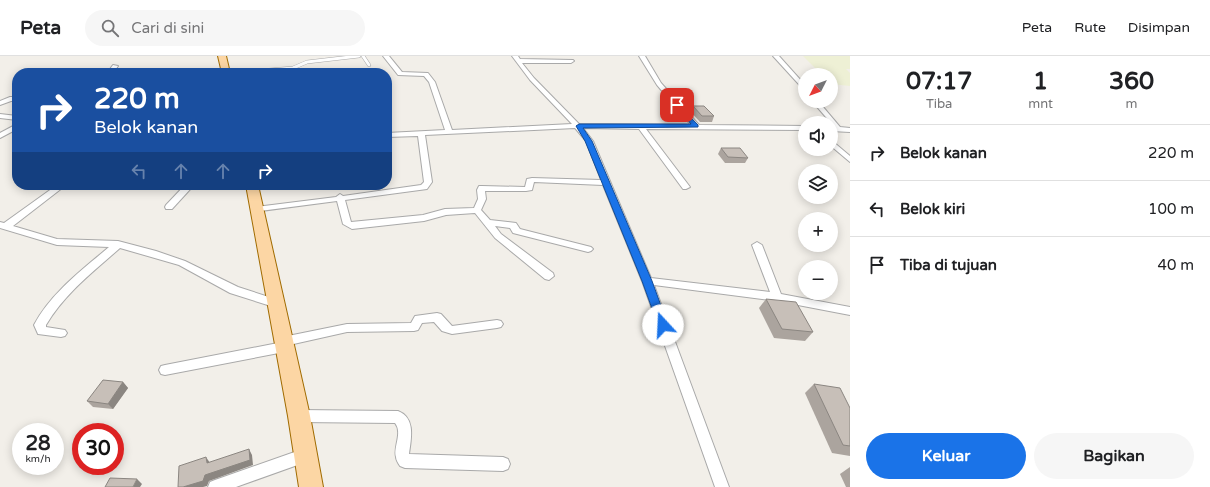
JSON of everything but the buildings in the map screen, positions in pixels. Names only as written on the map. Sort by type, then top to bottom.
[{"type":"main road","points":[[222,56],[225,68]]},
{"type":"main road","points":[[253,190],[274,303],[300,416],[311,487]]},
{"type":"street","points":[[386,56],[400,74],[426,74],[432,82],[449,132]]},
{"type":"street","points":[[642,56],[659,84],[696,126]]},
{"type":"street","points":[[776,56],[798,81]]},
{"type":"street","points":[[516,58],[571,61]]},
{"type":"street","points":[[516,58],[540,88],[579,126],[589,141],[647,281],[722,487]]},
{"type":"street","points":[[0,103],[12,99]]},
{"type":"street","points":[[0,116],[12,117]]},
{"type":"street","points":[[392,136],[579,126],[798,128]]},
{"type":"street","points":[[641,126],[686,187]]},
{"type":"street","points":[[0,136],[12,129]]},
{"type":"street","points":[[838,129],[850,130]]},
{"type":"street","points":[[256,210],[340,197],[418,188],[427,185],[428,182],[420,133]]},
{"type":"street","points":[[838,149],[850,160]]},
{"type":"street","points":[[477,210],[481,202],[482,188],[526,190],[529,188],[530,181],[532,180],[606,182]]},
{"type":"street","points":[[3,226],[55,190]]},
{"type":"street","points":[[169,207],[185,190]]},
{"type":"street","points":[[340,197],[347,224],[350,226],[417,219],[445,212],[477,210]]},
{"type":"street","points":[[477,210],[498,236],[548,276]]},
{"type":"street","points":[[488,223],[513,225],[516,231],[588,249]]},
{"type":"street","points":[[3,226],[57,242],[118,244],[168,258],[234,290],[274,303]]},
{"type":"street","points":[[61,333],[42,331],[40,325],[43,319],[61,298],[118,244]]},
{"type":"street","points":[[757,245],[777,297]]},
{"type":"street","points":[[647,281],[777,297],[850,311]]},
{"type":"street","points":[[165,370],[347,328],[414,327],[417,320],[421,318],[437,318],[446,328],[452,330],[497,324]]},
{"type":"street","points":[[300,416],[398,417],[402,418],[405,425],[402,456],[404,461],[503,464]]},
{"type":"street","points":[[215,487],[306,455]]},
{"type":"lane","points":[[292,68],[307,62],[359,56]]},
{"type":"lane","points":[[363,56],[369,65]]},
{"type":"green space","points":[[803,56],[850,56],[850,69],[846,69],[850,73],[850,86],[838,85],[838,68],[815,68]]},
{"type":"route","points":[[663,325],[647,281],[589,141],[579,126],[696,126],[677,105]]}]
